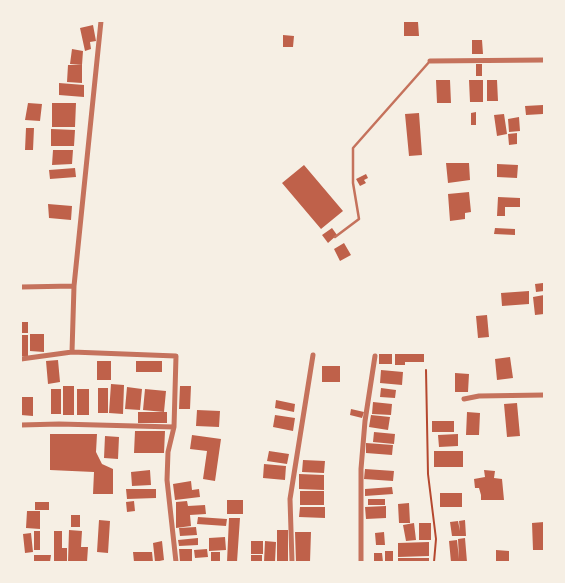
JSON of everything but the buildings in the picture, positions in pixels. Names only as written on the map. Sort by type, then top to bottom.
[{"type":"street","points":[[72,352],[74,286],[101,21]]},
{"type":"street","points":[[430,62],[544,60]]},
{"type":"street","points":[[21,286],[74,286]]},
{"type":"street","points":[[21,359],[72,352],[176,356],[174,427],[168,452],[167,480],[176,562]]},
{"type":"street","points":[[292,562],[290,499],[313,355]]},
{"type":"street","points":[[361,562],[361,469],[365,421],[375,356]]},
{"type":"street","points":[[464,399],[479,396],[544,395]]},
{"type":"street","points":[[21,425],[174,427]]},
{"type":"lane","points":[[335,237],[358,219],[353,183],[353,148],[430,62]]},
{"type":"path","points":[[426,370],[428,474],[436,539],[434,562]]}]
